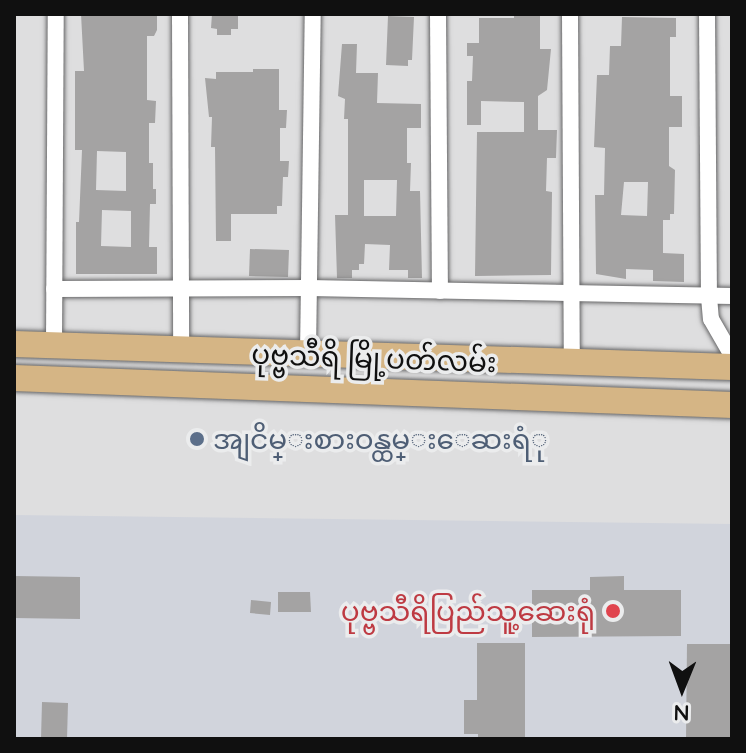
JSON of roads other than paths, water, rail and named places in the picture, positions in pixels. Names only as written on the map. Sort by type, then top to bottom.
[{"type":"main road","name":"ပုဗ္ဗသီရိ မြို့ပတ်လမ်း","points":[[14,344],[732,367]]},
{"type":"main road","name":"ပုဗ္ဗသီရိ မြို့ပတ်လမ်း","points":[[14,378],[732,405]]},
{"type":"street","points":[[54,345],[56,14]]},
{"type":"street","points":[[180,14],[181,349]]},
{"type":"street","points":[[308,353],[313,14]]},
{"type":"street","points":[[438,14],[440,291]]},
{"type":"street","points":[[570,14],[572,361]]},
{"type":"street","points":[[707,14],[709,297],[711,319],[730,352],[732,367]]},
{"type":"street","points":[[54,289],[309,288],[732,296]]},
{"type":"place","name":"အျငိမ္းစားဝန္ထမ္းေဆးရံု","points":[[197,439]]},
{"type":"place","name":"ပုဗ္ဗသီရိပြည်သူ့ဆေးရုံ","points":[[613,611]]}]
